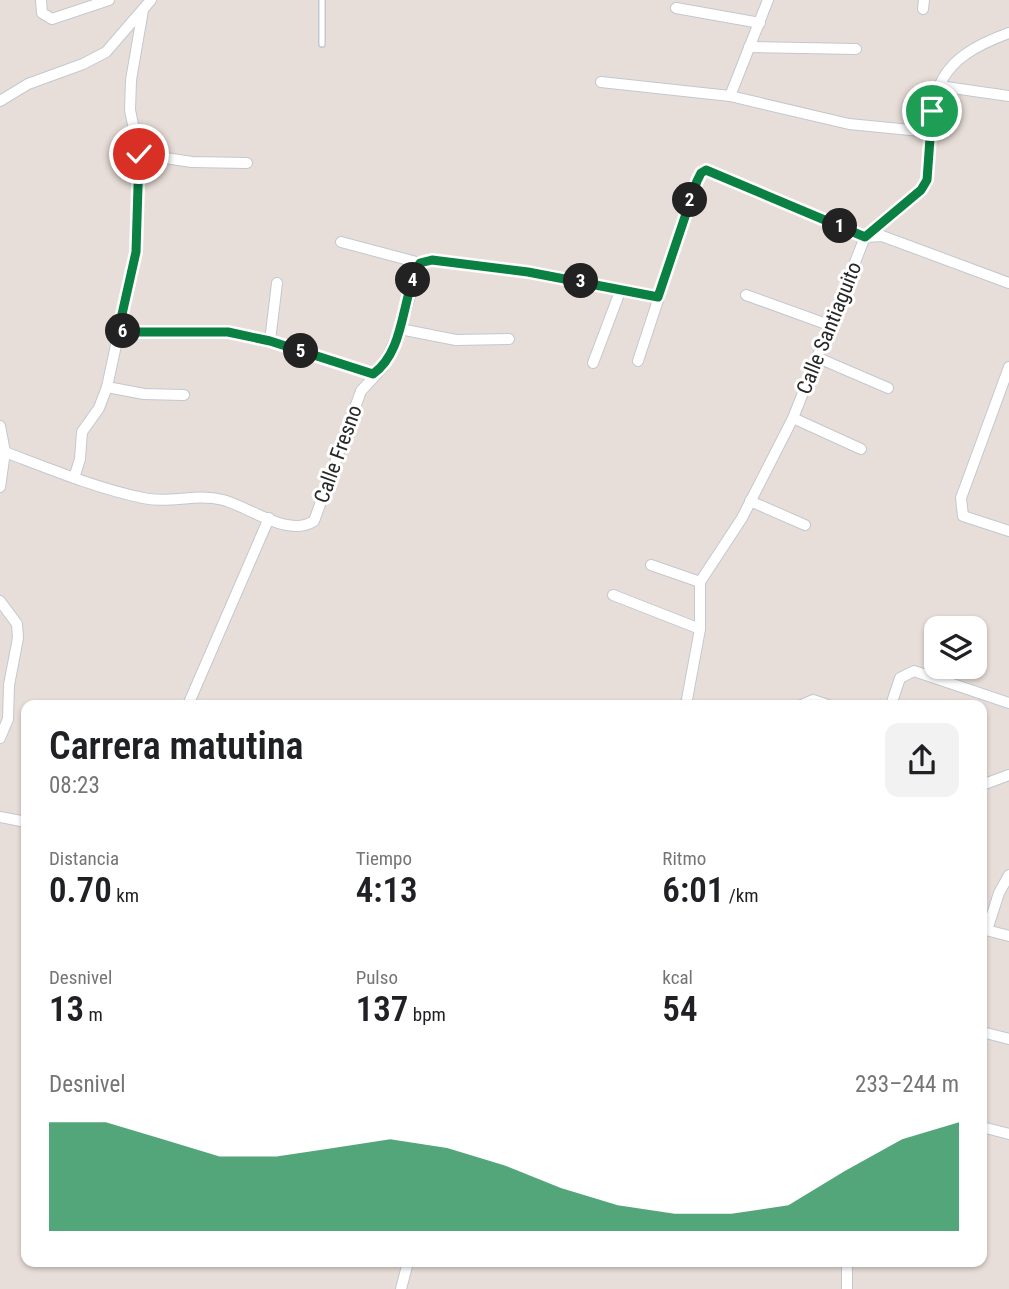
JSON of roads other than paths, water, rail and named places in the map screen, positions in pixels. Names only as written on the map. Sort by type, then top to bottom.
[{"type":"street","points":[[41,0],[42,13],[52,19],[108,0]]},
{"type":"street","points":[[0,101],[28,84],[83,64],[106,52],[151,0]]},
{"type":"street","points":[[730,96],[768,0]]},
{"type":"street","points":[[676,8],[760,23]]},
{"type":"street","points":[[74,478],[80,459],[82,432],[99,408],[107,387],[136,252],[139,154],[130,110],[131,80],[144,10]]},
{"type":"street","name":"Calle Santiaguito","points":[[700,582],[750,501],[793,418],[865,237],[921,190],[927,180],[932,111],[947,69],[958,57],[1009,33]]},
{"type":"street","points":[[749,47],[856,49]]},
{"type":"street","points":[[601,82],[730,96],[849,124],[931,132]]},
{"type":"street","points":[[939,86],[1009,96]]},
{"type":"street","points":[[139,154],[191,162],[247,163]]},
{"type":"street","points":[[638,361],[701,173],[714,171],[865,237],[882,236],[1009,283]]},
{"type":"street","points":[[341,242],[420,263],[432,260],[528,272],[658,297]]},
{"type":"street","name":"Calle Fresno","points":[[5,452],[74,478],[146,499],[200,495],[226,500],[269,518],[305,527],[314,521],[361,391],[373,374],[383,367],[400,329],[420,263]]},
{"type":"street","points":[[270,341],[277,284]]},
{"type":"street","points":[[593,363],[621,289]]},
{"type":"street","points":[[746,295],[829,325]]},
{"type":"street","points":[[400,329],[456,340],[509,339]]},
{"type":"street","points":[[118,332],[228,332],[270,341],[373,374]]},
{"type":"street","points":[[816,358],[888,388]]},
{"type":"street","points":[[1008,372],[961,498],[961,508],[964,516],[1009,531]]},
{"type":"street","points":[[107,387],[144,394],[184,395]]},
{"type":"street","points":[[793,418],[862,449]]},
{"type":"street","points":[[0,426],[5,452],[0,487]]},
{"type":"street","points":[[750,501],[805,525]]},
{"type":"street","points":[[190,700],[269,518]]},
{"type":"street","points":[[651,565],[700,582],[700,629],[687,700]]},
{"type":"street","points":[[613,595],[700,629]]},
{"type":"street","points":[[0,601],[17,624],[18,638],[9,685],[8,719],[0,738]]},
{"type":"street","points":[[893,700],[900,678],[907,672],[914,671],[1009,703]]},
{"type":"street","points":[[987,783],[1009,775]]},
{"type":"street","points":[[0,817],[21,821]]},
{"type":"street","points":[[987,923],[1009,875]]},
{"type":"street","points":[[987,931],[1009,936]]},
{"type":"street","points":[[987,1033],[1009,1039]]},
{"type":"street","points":[[987,1128],[1009,1134]]},
{"type":"street","points":[[401,1289],[407,1267]]},
{"type":"street","points":[[847,1267],[847,1289]]},
{"type":"lane","points":[[322,0],[322,44]]}]
